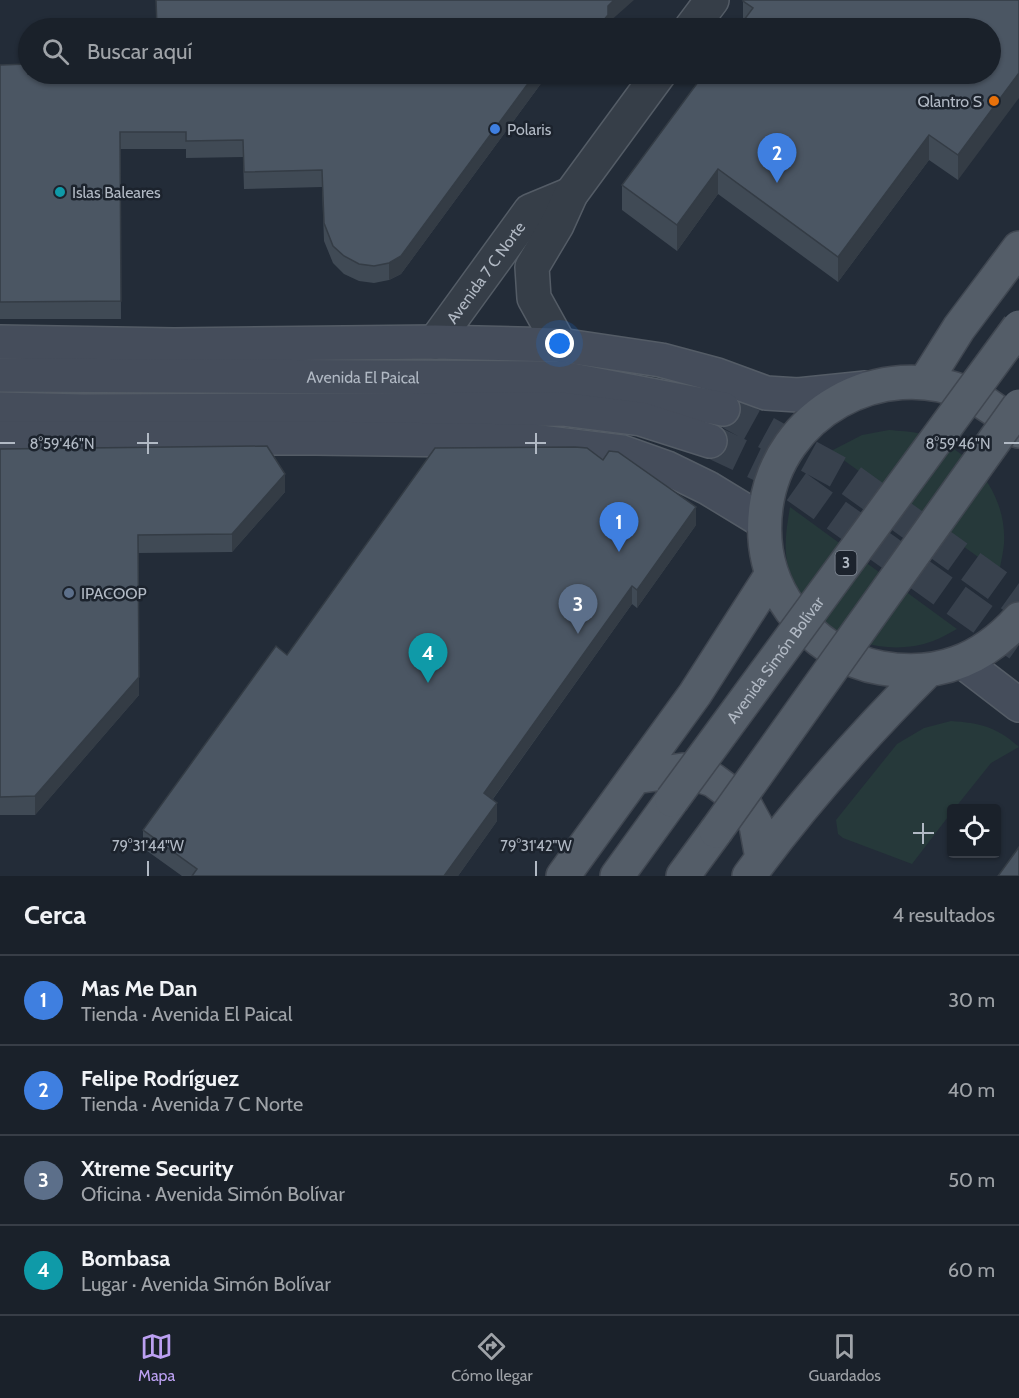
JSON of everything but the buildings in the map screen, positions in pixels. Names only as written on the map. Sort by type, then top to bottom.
[{"type":"main road","points":[[925,382],[959,328],[1019,248]]},
{"type":"main road","name":"Avenida Simón Bolívar","points":[[617,876],[1019,327]]},
{"type":"main road","points":[[0,342],[174,345],[435,342],[560,345],[661,360],[717,375],[766,393],[798,395],[871,387]]},
{"type":"main road","name":"Avenida El Paical","points":[[0,375],[561,378],[723,409]]},
{"type":"main road","points":[[1019,431],[995,410],[968,394],[925,382],[888,383],[871,387],[846,396],[823,410],[804,427],[788,448],[775,471],[767,496],[764,522],[765,548],[771,574],[783,599],[800,622],[821,641],[845,657],[871,667],[899,672],[928,670],[963,662],[1002,639],[1019,620]]},
{"type":"main road","points":[[683,876],[1019,406]]},
{"type":"main road","name":"Avenida El Paical","points":[[0,409],[95,411],[562,409],[641,419],[710,441]]},
{"type":"main road","points":[[0,438],[531,441],[622,452],[667,468],[708,488],[764,522]]},
{"type":"main road","points":[[563,876],[695,694],[771,574]]},
{"type":"main road","points":[[963,662],[1019,705]]},
{"type":"main road","points":[[755,867],[826,777],[928,670]]},
{"type":"main road","points":[[636,777],[683,770],[713,780],[744,803],[756,825],[755,867]]},
{"type":"street","points":[[699,18],[712,0]]},
{"type":"street","name":"Avenida 7 C Norte","points":[[560,345],[534,298],[532,267],[557,225],[571,194],[651,84]]},
{"type":"street","name":"Avenida 7 C Norte","points":[[435,342],[530,211],[571,194]]},
{"type":"shaded area","points":[[889,430],[917,433],[939,441],[970,461],[982,475],[992,490],[1003,525],[1004,544],[999,572],[831,451],[862,435]]},
{"type":"shaded area","points":[[790,507],[957,629],[933,641],[910,647],[887,647],[865,643],[844,635],[826,622],[809,607],[797,588],[788,566],[786,544]]},
{"type":"shaded area","points":[[951,721],[971,723],[988,727],[1019,747],[991,763],[958,804],[947,804],[947,818],[912,864],[843,838],[838,834],[836,820],[897,744],[924,728]]},
{"type":"tunnel","points":[[723,409],[845,476],[1019,601]]},
{"type":"tunnel","points":[[710,441],[777,473],[1019,645]]},
{"type":"place","name":"Qlantro S","points":[[994,101]]},
{"type":"place","name":"Polaris","points":[[495,129]]},
{"type":"place","name":"Felipe Rodríguez","points":[[777,183]]},
{"type":"place","name":"Islas Baleares","points":[[60,192]]},
{"type":"place","name":"Mas Me Dan","points":[[619,552]]},
{"type":"place","name":"IPACOOP","points":[[69,593]]},
{"type":"place","name":"Xtreme Security","points":[[578,634]]},
{"type":"place","name":"Bombasa","points":[[428,683]]}]
